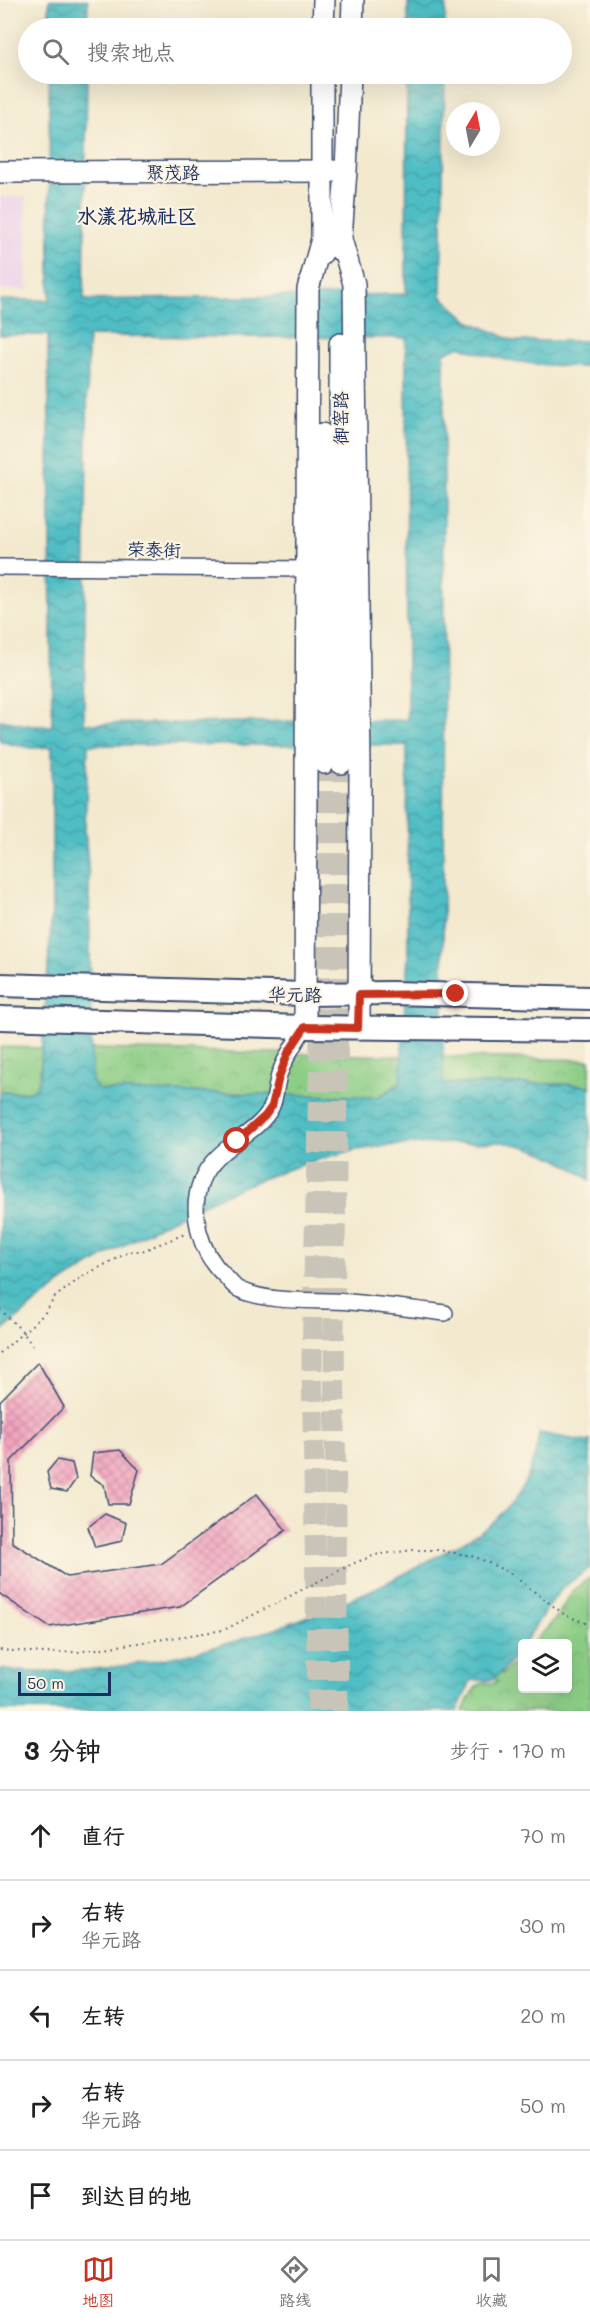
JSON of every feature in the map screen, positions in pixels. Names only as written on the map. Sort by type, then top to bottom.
[{"type":"main road","name":"华元路","points":[[0,985],[305,994],[390,993],[590,998]]},
{"type":"main road","name":"华元路","points":[[0,1018],[305,1027],[590,1030]]},
{"type":"street","points":[[323,18],[324,0]]},
{"type":"street","points":[[352,18],[353,0]]},
{"type":"street","name":"御窑路","points":[[315,346],[332,763],[331,238],[321,172],[322,84]]},
{"type":"street","name":"御窑路","points":[[331,238],[346,171],[350,84]]},
{"type":"street","name":"聚茂路","points":[[0,172],[346,171]]},
{"type":"street","points":[[331,238],[331,287],[315,346],[308,570],[305,1027],[288,1053],[272,1106],[265,1116],[211,1162],[201,1181],[195,1213],[204,1248],[215,1268],[237,1288],[270,1298],[349,1302],[445,1313]]},
{"type":"street","points":[[331,287],[355,347],[360,766],[358,1028]]},
{"type":"street","name":"荣泰街","points":[[0,567],[308,570]]},
{"type":"path","points":[[0,1353],[22,1331],[44,1314],[55,1297],[91,1271],[131,1251],[142,1251],[199,1229]]},
{"type":"path","points":[[0,1309],[33,1346]]},
{"type":"path","points":[[0,1650],[45,1653],[76,1652],[224,1630],[352,1564],[375,1555],[413,1550],[439,1550],[476,1557],[510,1573],[565,1615],[590,1624]]},
{"type":"shaded area","points":[[0,197],[26,197],[27,290],[0,290]]},
{"type":"green space","points":[[0,1047],[590,1060],[590,1086],[400,1084],[378,1097],[99,1090],[0,1092]]},
{"type":"green space","points":[[590,1578],[590,1711],[463,1711],[479,1684],[498,1682],[488,1673],[492,1667],[502,1674],[518,1660],[518,1693],[572,1693],[572,1639],[538,1639],[556,1618],[574,1589]]},
{"type":"water","points":[[49,0],[88,0],[87,18],[49,18]]},
{"type":"water","points":[[408,0],[446,0],[445,18],[408,18]]},
{"type":"water","points":[[49,84],[87,84],[84,300],[406,294],[407,84],[445,84],[441,296],[469,321],[514,341],[590,341],[590,364],[582,367],[520,362],[475,352],[460,346],[444,353],[443,1084],[590,1086],[590,1180],[570,1166],[548,1155],[501,1142],[382,1146],[343,1153],[274,1175],[202,1204],[101,1258],[71,1277],[0,1333],[0,1092],[24,1093],[36,1089],[40,1076],[52,912],[52,747],[32,748],[0,742],[0,720],[33,726],[52,726],[48,335],[0,335],[0,300],[50,300]],"holes":[[[88,336],[406,338],[407,720],[84,724]],[[88,745],[407,745],[408,955],[400,1084],[378,1097],[99,1090],[92,1082],[89,878],[85,830]]]},
{"type":"water","points":[[539,1433],[588,1442],[590,1440],[590,1568],[560,1591],[526,1639],[518,1639],[518,1651],[507,1667],[489,1680],[471,1681],[457,1711],[0,1710],[0,1669],[63,1671],[159,1660],[258,1634],[307,1617],[399,1576],[462,1543],[489,1525],[504,1511],[525,1481]]},
{"type":"building","points":[[38,1362],[64,1407],[11,1461],[12,1542],[67,1577],[161,1564],[257,1494],[286,1530],[180,1607],[49,1627],[0,1594],[0,1401]]},
{"type":"building","points":[[120,1450],[139,1470],[129,1504],[108,1504],[104,1485],[90,1476],[93,1453]]},
{"type":"building","points":[[57,1460],[72,1463],[76,1479],[67,1492],[51,1489],[47,1472]]},
{"type":"building","points":[[105,1514],[126,1523],[122,1541],[95,1547],[88,1527]]},
{"type":"tunnel","points":[[318,1711],[312,1358],[322,964],[324,763]]},
{"type":"tunnel","points":[[338,1711],[334,1328],[341,763]]},
{"type":"district","name":"水漾花城社区","points":[[137,215]]},
{"type":"route","points":[[237,1141],[265,1116],[272,1106],[288,1053],[305,1027],[358,1028],[359,995],[456,994]]}]
